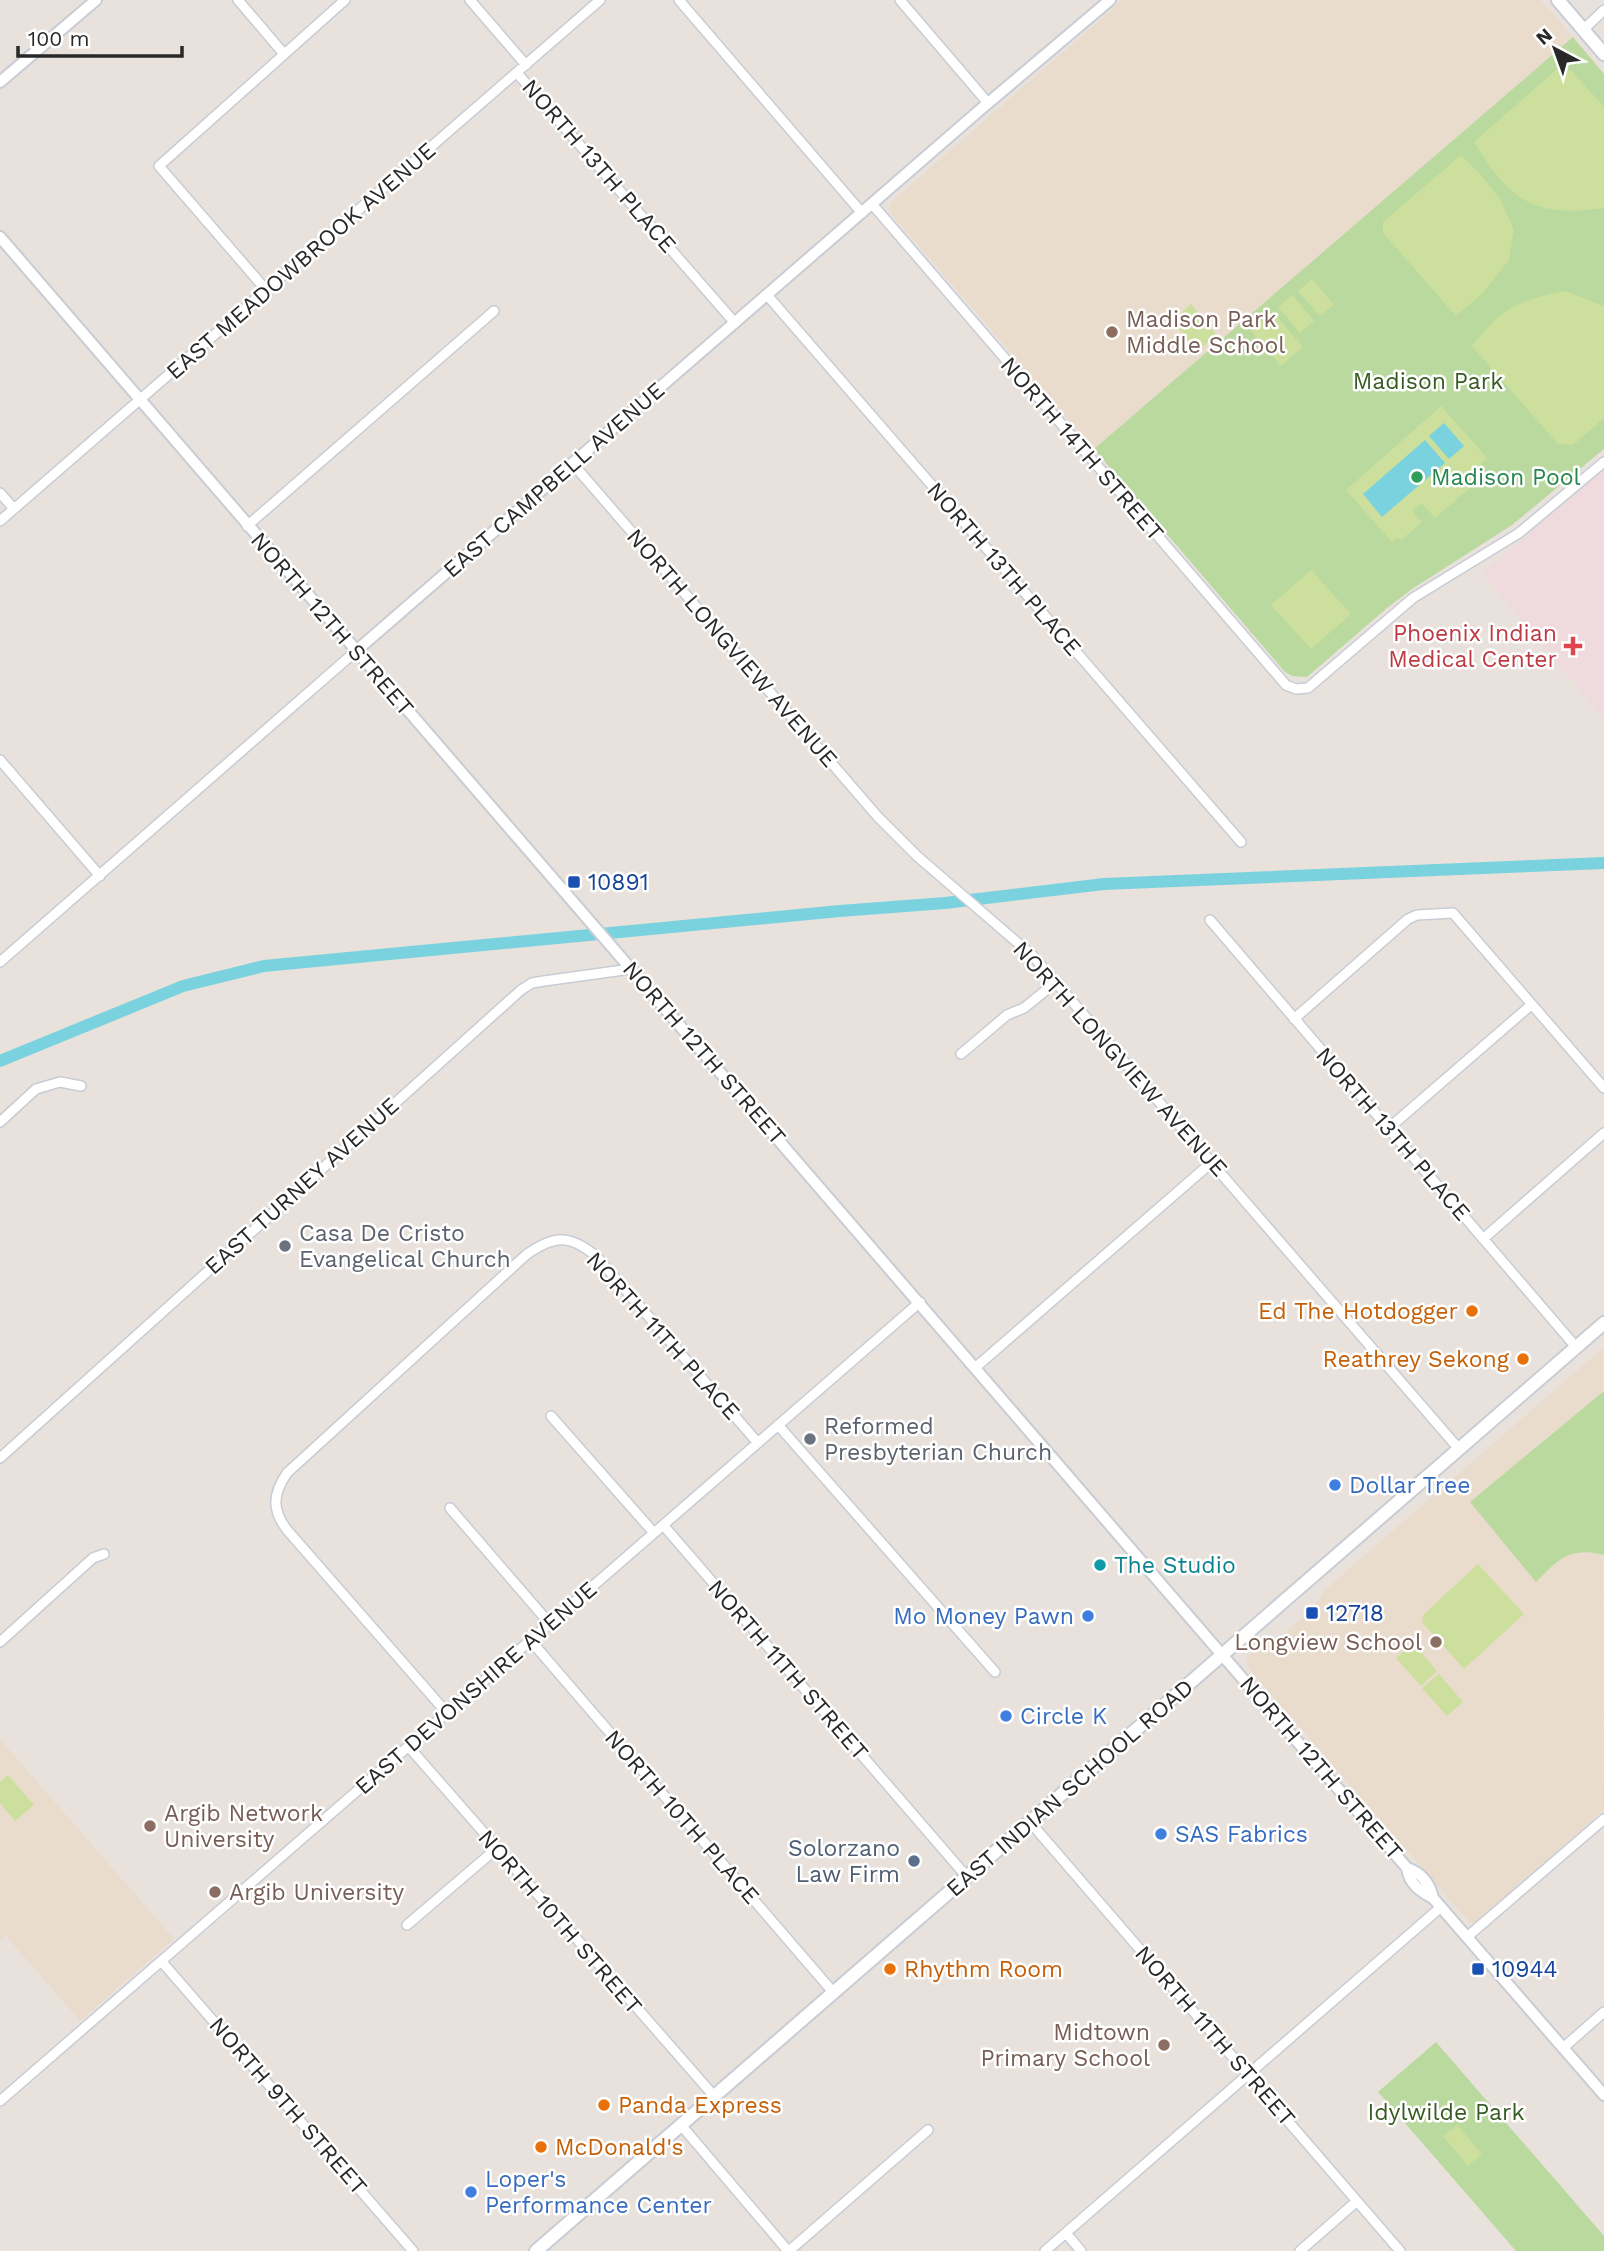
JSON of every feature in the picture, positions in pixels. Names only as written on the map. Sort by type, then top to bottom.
[{"type":"main road","points":[[1558,0],[1604,54]]},
{"type":"main road","name":"EAST INDIAN SCHOOL ROAD","points":[[536,2251],[1604,1323]]},
{"type":"street","points":[[0,82],[96,0]]},
{"type":"street","points":[[238,0],[284,54]]},
{"type":"street","points":[[267,291],[159,166],[345,0]]},
{"type":"street","name":"NORTH 13TH PLACE","points":[[470,0],[526,65]]},
{"type":"street","name":"EAST MEADOWBROOK AVENUE","points":[[0,521],[600,0]]},
{"type":"street","points":[[679,0],[862,213]]},
{"type":"street","points":[[900,0],[988,103]]},
{"type":"street","name":"EAST CAMPBELL AVENUE","points":[[0,962],[1110,0]]},
{"type":"street","points":[[1583,30],[1604,10]]},
{"type":"street","name":"NORTH 13TH PLACE","points":[[517,73],[735,323]]},
{"type":"street","name":"NORTH 14TH STREET","points":[[872,204],[1286,685],[1296,690],[1308,688],[1413,598],[1519,533],[1604,462]]},
{"type":"street","name":"NORTH 12TH STREET","points":[[0,237],[1407,1868],[1408,1878],[1419,1890],[1433,1898],[1604,2095]]},
{"type":"street","name":"NORTH 13TH PLACE","points":[[767,295],[1241,842]]},
{"type":"street","points":[[247,526],[494,311]]},
{"type":"street","name":"NORTH LONGVIEW AVENUE","points":[[573,464],[878,817],[953,888],[1033,956],[1459,1449]]},
{"type":"street","points":[[0,493],[14,509]]},
{"type":"street","points":[[0,760],[100,876]]},
{"type":"street","points":[[1294,1019],[1408,919],[1417,915],[1453,913],[1604,1088]]},
{"type":"street","name":"NORTH 13TH PLACE","points":[[1210,920],[1576,1347]]},
{"type":"street","name":"EAST TURNEY AVENUE","points":[[0,1458],[521,990],[532,983],[631,969]]},
{"type":"street","points":[[961,1054],[1007,1015],[1024,1007],[1056,982]]},
{"type":"street","points":[[1389,1128],[1531,1005]]},
{"type":"street","points":[[0,1122],[36,1089],[60,1082],[81,1086]]},
{"type":"street","points":[[1483,1239],[1604,1133]]},
{"type":"street","points":[[976,1367],[1212,1162]]},
{"type":"street","name":"NORTH 11TH PLACE","points":[[446,1712],[288,1531],[278,1513],[275,1500],[280,1482],[287,1473],[526,1255],[538,1247],[562,1238],[574,1241],[597,1257],[758,1443]]},
{"type":"street","name":"EAST DEVONSHIRE AVENUE","points":[[0,2101],[919,1302]]},
{"type":"street","points":[[551,1416],[654,1533]]},
{"type":"street","points":[[778,1425],[995,1672]]},
{"type":"street","points":[[450,1508],[550,1624]]},
{"type":"street","name":"NORTH 11TH STREET","points":[[664,1526],[967,1877]]},
{"type":"street","points":[[0,1642],[93,1558],[104,1553]]},
{"type":"street","name":"NORTH 10TH PLACE","points":[[531,1641],[832,1992]]},
{"type":"street","name":"NORTH 10TH STREET","points":[[408,1746],[714,2096]]},
{"type":"street","points":[[1467,1937],[1604,1819]]},
{"type":"street","name":"NORTH 11TH STREET","points":[[1030,1822],[1400,2251]]},
{"type":"street","points":[[407,1925],[496,1849]]},
{"type":"street","points":[[1045,2251],[1441,1907]]},
{"type":"street","name":"NORTH 9TH STREET","points":[[162,1962],[413,2251]]},
{"type":"street","points":[[1563,2048],[1604,2012]]},
{"type":"street","points":[[681,2125],[789,2251],[929,2130]]},
{"type":"street","points":[[1300,2251],[1357,2201]]},
{"type":"street","points":[[1066,2233],[1081,2251]]},
{"type":"shaded area","name":"Madison Park Middle School","points":[[1123,0],[1541,0],[1573,37],[1094,449],[892,215],[889,208],[891,202]]},
{"type":"shaded area","name":"Phoenix Indian Medical Center","points":[[1604,469],[1604,719],[1482,573]]},
{"type":"shaded area","name":"Longview School","points":[[1603,1348],[1604,1810],[1474,1923],[1469,1922],[1250,1670],[1246,1662],[1249,1655],[1286,1631],[1311,1610],[1326,1589]]},
{"type":"shaded area","points":[[0,1739],[174,1939],[80,2021],[6,1936],[0,1941]]},
{"type":"green space","name":"Madison Park","points":[[1573,37],[1604,74],[1604,449],[1512,525],[1387,608],[1307,677],[1292,676],[1285,672],[1094,449]]},
{"type":"green space","points":[[1557,69],[1572,71],[1604,107],[1604,208],[1559,210],[1526,201],[1500,179],[1474,142]]},
{"type":"green space","points":[[1461,155],[1500,199],[1514,230],[1509,260],[1483,293],[1456,316],[1383,233],[1383,222]]},
{"type":"green space","points":[[1312,279],[1334,305],[1320,316],[1298,291]]},
{"type":"green space","points":[[1565,291],[1604,306],[1604,418],[1573,445],[1558,444],[1472,346],[1493,322],[1512,308],[1534,298]]},
{"type":"green space","points":[[1292,295],[1314,321],[1300,333],[1278,307]]},
{"type":"green space","points":[[1191,304],[1217,335],[1198,351],[1172,321]]},
{"type":"green space","points":[[1273,312],[1303,347],[1281,366],[1251,331]]},
{"type":"green space","name":"Madison Pool","points":[[1441,406],[1487,458],[1471,472],[1478,481],[1435,518],[1422,503],[1412,511],[1422,522],[1401,540],[1398,537],[1392,542],[1346,490]]},
{"type":"green space","points":[[1311,570],[1351,614],[1311,649],[1271,605]]},
{"type":"green space","points":[[1604,1391],[1604,1555],[1583,1552],[1566,1556],[1536,1582],[1470,1502]]},
{"type":"green space","points":[[1478,1564],[1524,1614],[1464,1669],[1422,1622],[1424,1614]]},
{"type":"green space","points":[[1413,1643],[1437,1671],[1421,1686],[1396,1658]]},
{"type":"green space","points":[[1439,1674],[1463,1702],[1447,1716],[1422,1688]]},
{"type":"green space","points":[[8,1775],[34,1805],[15,1821],[0,1803],[0,1782]]},
{"type":"green space","name":"Idylwilde Park","points":[[1436,2042],[1604,2236],[1604,2251],[1516,2251],[1378,2092]]},
{"type":"green space","points":[[1457,2125],[1482,2154],[1468,2166],[1443,2136]]},
{"type":"water","points":[[1444,423],[1464,446],[1449,459],[1429,436]]},
{"type":"water","points":[[1425,440],[1445,463],[1382,517],[1363,494]]},
{"type":"waterway","points":[[0,1061],[183,986],[264,966],[945,903],[1104,884],[1604,863]]},
{"type":"place","name":"Madison Park Middle School","points":[[1112,332]]},
{"type":"place","name":"Madison Pool","points":[[1417,477]]},
{"type":"place","name":"Phoenix Indian Medical Center","points":[[1573,646]]},
{"type":"place","name":"10891","points":[[574,882]]},
{"type":"place","name":"Casa De Cristo Evangelical Church","points":[[285,1246]]},
{"type":"place","name":"Ed The Hotdogger","points":[[1472,1311]]},
{"type":"place","name":"Reathrey Sekong","points":[[1523,1359]]},
{"type":"place","name":"Reformed Presbyterian Church","points":[[810,1439]]},
{"type":"place","name":"Dollar Tree","points":[[1335,1485]]},
{"type":"place","name":"The Studio","points":[[1100,1565]]},
{"type":"place","name":"12718","points":[[1312,1613]]},
{"type":"place","name":"Mo Money Pawn","points":[[1088,1616]]},
{"type":"place","name":"Longview School","points":[[1436,1642]]},
{"type":"place","name":"Circle K","points":[[1006,1716]]},
{"type":"place","name":"Argib Network University","points":[[150,1826]]},
{"type":"place","name":"SAS Fabrics","points":[[1161,1834]]},
{"type":"place","name":"Solorzano Law Firm","points":[[914,1861]]},
{"type":"place","name":"Argib University","points":[[215,1892]]},
{"type":"place","name":"Rhythm Room","points":[[890,1969]]},
{"type":"place","name":"10944","points":[[1478,1969]]},
{"type":"place","name":"Midtown Primary School","points":[[1164,2045]]},
{"type":"place","name":"Panda Express","points":[[604,2105]]},
{"type":"place","name":"McDonald's","points":[[541,2147]]},
{"type":"place","name":"Loper's Performance Center","points":[[471,2192]]}]
